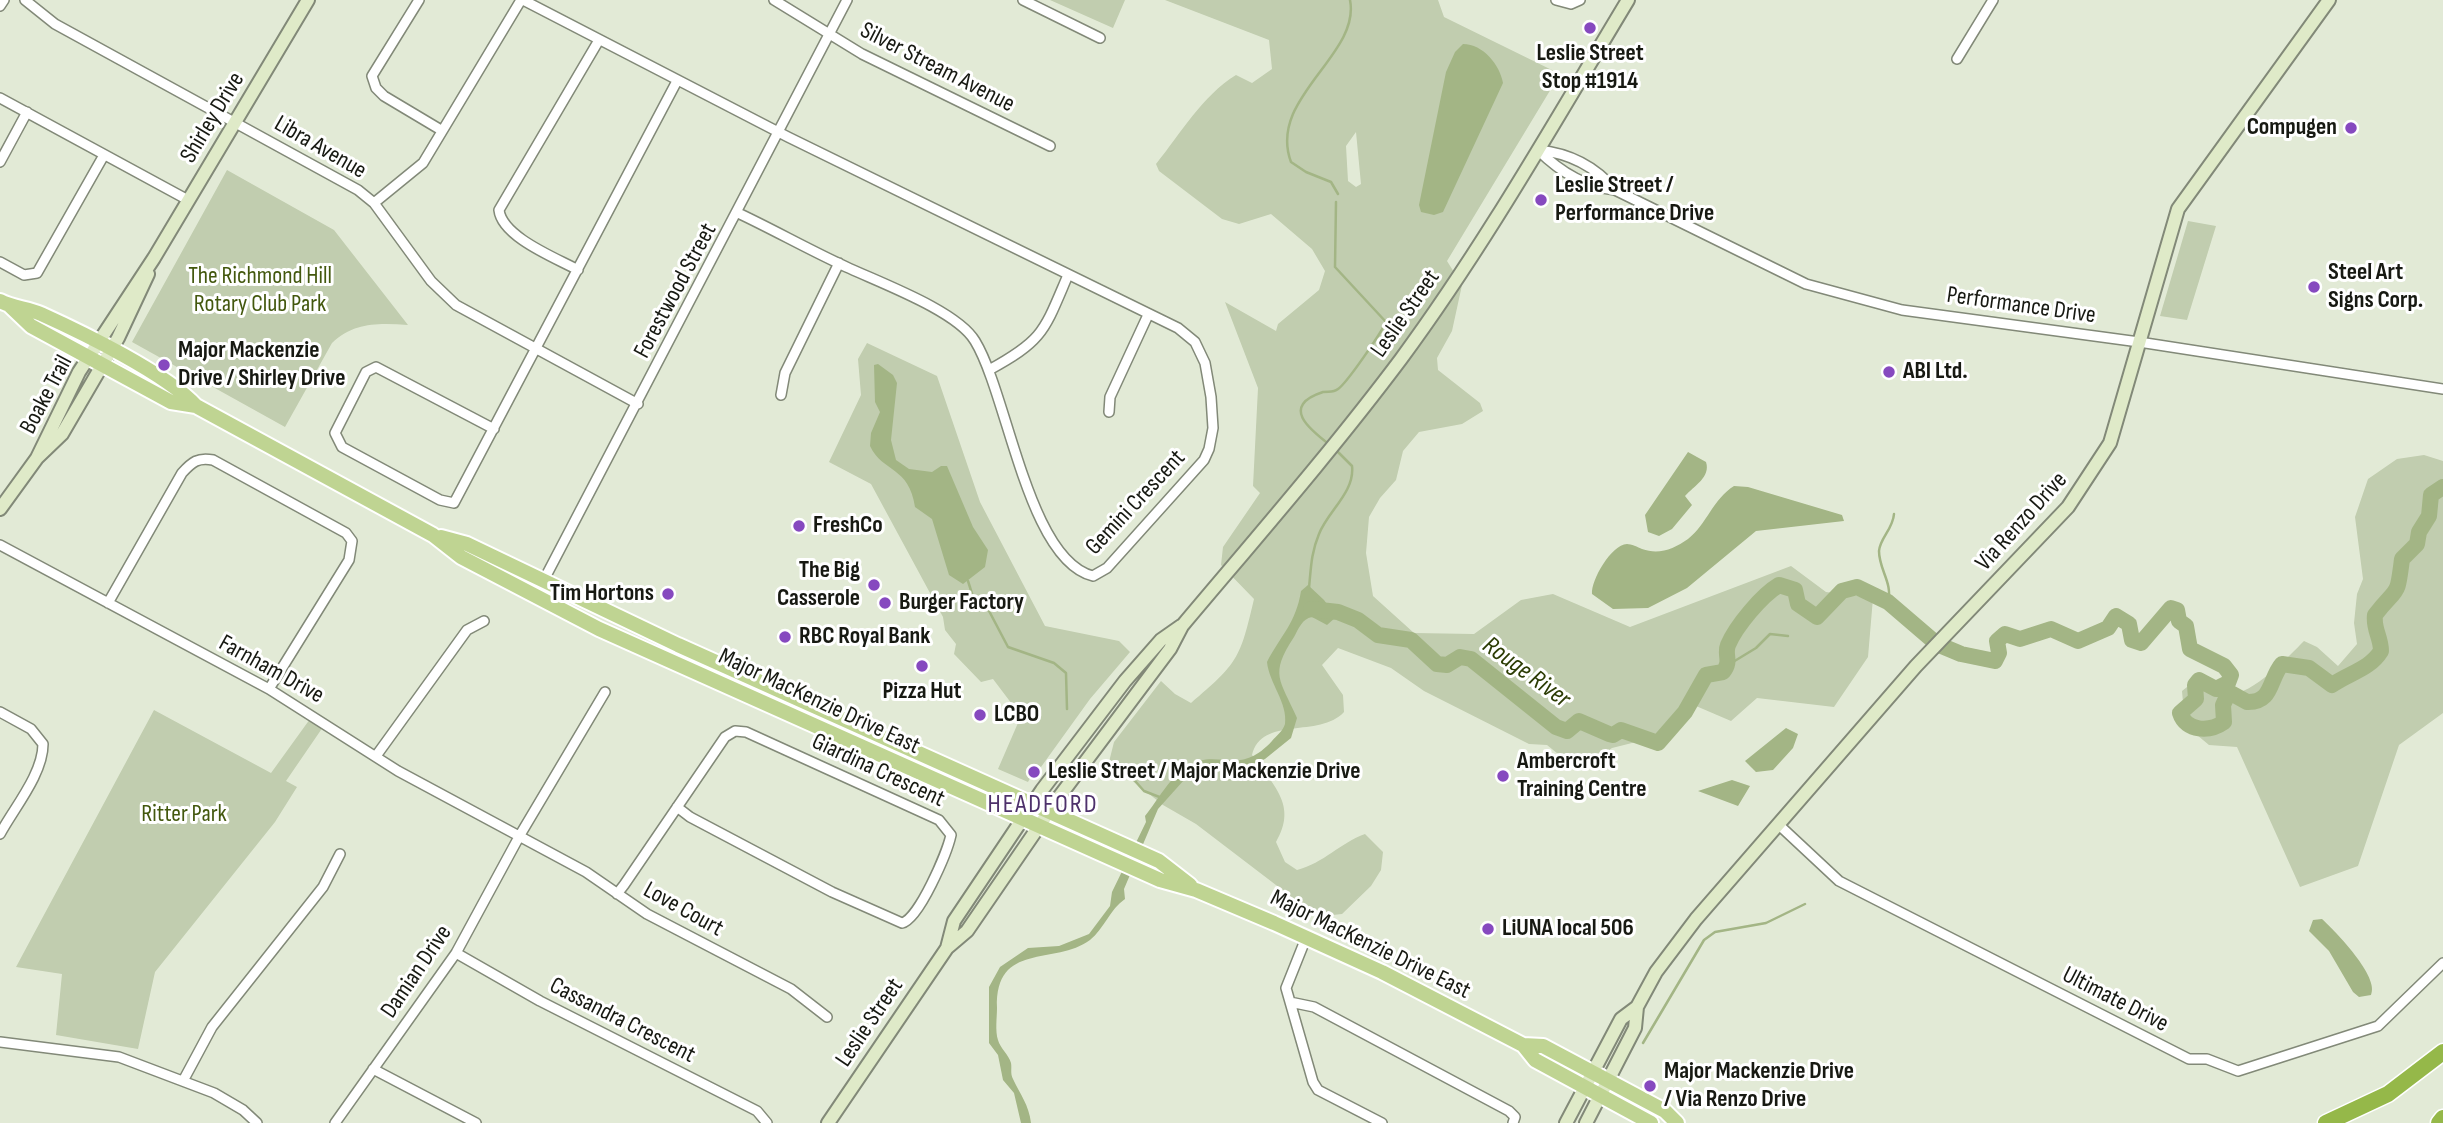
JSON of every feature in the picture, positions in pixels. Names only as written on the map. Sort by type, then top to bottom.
[{"type":"highway","points":[[2326,1123],[2388,1094],[2443,1052]]},
{"type":"highway","points":[[2439,1123],[2443,1118]]},
{"type":"main road","name":"Major MacKenzie Drive East","points":[[5,303],[39,312],[100,355],[179,388],[195,406],[433,535],[461,557],[599,629],[1160,880],[1196,890],[1382,972],[1522,1045],[1535,1060],[1651,1123]]},
{"type":"main road","name":"Major MacKenzie Drive East","points":[[433,535],[467,544],[544,582],[1158,861],[1196,890]]},
{"type":"main road","points":[[779,709],[787,693]]},
{"type":"main road","name":"Major MacKenzie Drive East","points":[[1522,1045],[1543,1046],[1665,1111],[1677,1123]]},
{"type":"street","points":[[0,6],[4,0]]},
{"type":"street","name":"Libra Avenue","points":[[25,0],[55,24],[336,177],[374,203],[442,293],[456,305],[638,404]]},
{"type":"street","name":"Shirley Drive","points":[[100,355],[131,289],[154,258],[308,0]]},
{"type":"street","points":[[419,0],[372,76],[376,88],[384,96],[441,130]]},
{"type":"street","points":[[374,203],[423,163],[522,0]]},
{"type":"street","name":"Gemini Crescent","points":[[522,0],[779,133],[1178,328],[1195,342],[1205,363],[1212,407],[1209,449],[1203,460],[1107,568],[1093,576],[1080,572],[1068,559],[1034,508],[989,370],[974,339],[954,320],[738,213]]},
{"type":"street","name":"Silver Stream Avenue","points":[[774,0],[862,54],[1050,146]]},
{"type":"street","name":"Forestwood Street","points":[[535,597],[847,0]]},
{"type":"street","points":[[1023,0],[1100,38]]},
{"type":"street","points":[[1556,0],[1572,4],[1580,0]]},
{"type":"street","name":"Leslie Street","points":[[828,1123],[947,948],[968,931],[1049,811],[1170,649],[1182,626],[1343,434],[1452,286],[1628,0]]},
{"type":"street","points":[[1957,59],[1993,0]]},
{"type":"street","name":"Via Renzo Drive","points":[[1586,1123],[1635,1028],[1637,1007],[1656,971],[1696,919],[1916,666],[2068,507],[2092,474],[2110,443],[2178,209],[2329,0]]},
{"type":"street","points":[[578,270],[515,235],[503,224],[499,210],[599,40]]},
{"type":"street","points":[[494,429],[376,368],[366,372],[335,433],[342,447],[440,500],[454,503],[537,350],[677,81]]},
{"type":"street","points":[[0,98],[188,200]]},
{"type":"street","points":[[0,162],[27,112]]},
{"type":"street","name":"Performance Drive","points":[[1538,150],[1566,173],[1596,188],[1615,190],[1806,284],[1902,310],[2140,342],[2443,389]]},
{"type":"street","name":"Performance Drive","points":[[1538,150],[1565,155],[1603,176],[1615,190]]},
{"type":"street","points":[[0,262],[24,275],[37,273],[104,155]]},
{"type":"street","points":[[781,395],[785,373],[839,263]]},
{"type":"street","points":[[989,370],[1035,341],[1044,328],[1068,275]]},
{"type":"street","points":[[1109,412],[1110,397],[1148,315]]},
{"type":"street","name":"Boake Trail","points":[[0,509],[37,458],[53,422],[100,355]]},
{"type":"street","points":[[108,603],[182,473],[191,463],[202,458],[213,460],[346,533],[352,541],[349,560],[269,689]]},
{"type":"street","name":"Farnham Drive","points":[[0,545],[269,689],[416,781],[520,835]]},
{"type":"street","points":[[376,756],[467,631],[484,621]]},
{"type":"street","name":"Leslie Street","points":[[947,948],[954,921],[1032,804],[1125,681],[1161,640],[1182,626]]},
{"type":"street","name":"Damian Drive","points":[[335,1123],[456,953],[520,835],[605,692]]},
{"type":"street","points":[[0,712],[31,729],[44,744],[43,754],[34,773],[0,834]]},
{"type":"street","name":"Giardina Crescent","points":[[617,894],[725,737],[740,730],[939,820],[951,835],[918,911],[909,922],[902,923],[832,892],[690,817],[677,807]]},
{"type":"street","name":"Ultimate Drive","points":[[1779,825],[1839,881],[2189,1059],[2207,1059],[2238,1071],[2378,1026],[2443,963]]},
{"type":"street","name":"Love Court","points":[[520,835],[586,872],[647,914],[791,989],[827,1017]]},
{"type":"street","points":[[183,1081],[212,1027],[323,887],[340,855]]},
{"type":"street","points":[[1306,938],[1287,981],[1290,1002],[1312,1082],[1318,1090],[1382,1123]]},
{"type":"street","name":"Cassandra Crescent","points":[[456,953],[540,1001],[757,1111],[767,1123]]},
{"type":"street","points":[[1290,1002],[1314,1007],[1497,1105],[1515,1117],[1513,1123]]},
{"type":"street","name":"Via Renzo Drive","points":[[1566,1123],[1621,1020],[1637,1007]]},
{"type":"street","points":[[0,1042],[119,1056],[228,1100],[257,1123]]},
{"type":"street","points":[[373,1069],[476,1123]]},
{"type":"green space","points":[[1050,0],[1125,0],[1113,28]]},
{"type":"green space","points":[[1165,0],[1438,0],[1444,17],[1560,74],[1447,261],[1462,285],[1452,331],[1437,358],[1438,370],[1480,403],[1483,411],[1462,424],[1419,432],[1403,451],[1396,480],[1380,498],[1369,517],[1366,553],[1373,596],[1414,633],[1474,634],[1521,600],[1553,594],[1630,627],[1791,566],[1826,592],[1873,598],[1868,657],[1834,707],[1757,698],[1731,721],[1689,703],[1660,736],[1612,748],[1588,764],[1563,758],[1547,745],[1529,744],[1424,691],[1391,668],[1338,648],[1322,665],[1343,695],[1344,712],[1333,720],[1320,724],[1267,735],[1258,743],[1252,755],[1275,786],[1284,806],[1282,829],[1276,842],[1285,862],[1297,870],[1307,867],[1365,834],[1383,852],[1381,870],[1371,886],[1342,914],[1323,916],[1293,898],[1196,824],[1163,805],[1109,762],[1114,742],[1161,681],[1175,694],[1191,703],[1228,668],[1245,635],[1254,599],[1221,565],[1223,547],[1260,493],[1253,486],[1258,388],[1225,302],[1276,331],[1278,324],[1319,290],[1325,271],[1312,249],[1271,214],[1239,224],[1222,219],[1159,171],[1156,164],[1213,93],[1236,75],[1252,83],[1272,69],[1269,40]],"holes":[[[1356,132],[1361,184],[1356,187],[1348,181],[1346,146]]]},
{"type":"green space","name":"The Richmond Hill Rotary Club Park","points":[[227,170],[334,230],[408,325],[367,325],[340,336],[332,343],[285,427],[132,342]]},
{"type":"green space","points":[[2188,221],[2216,226],[2187,320],[2160,316]]},
{"type":"green space","points":[[867,343],[937,376],[980,502],[1045,626],[1119,641],[1130,652],[1090,699],[1041,767],[1037,765],[1028,782],[998,769],[1021,716],[993,679],[981,682],[954,654],[956,644],[945,630],[943,617],[871,484],[829,462],[861,395],[858,359]]},
{"type":"green space","points":[[2424,455],[2443,461],[2443,713],[2399,745],[2358,866],[2300,887],[2237,747],[2209,745],[2185,725],[2182,691],[2197,679],[2225,694],[2245,690],[2268,675],[2304,641],[2317,647],[2338,666],[2357,644],[2354,623],[2357,594],[2363,579],[2355,517],[2368,479],[2397,459]]},
{"type":"green space","name":"Ritter Park","points":[[154,710],[271,773],[310,719],[323,727],[286,781],[297,787],[275,822],[155,972],[138,1049],[56,1035],[62,974],[16,967]]},
{"type":"shaded area","points":[[1463,44],[1484,52],[1498,69],[1503,83],[1443,212],[1434,215],[1421,212],[1419,205],[1446,72],[1455,52]]},
{"type":"shaded area","points":[[878,364],[893,375],[897,383],[891,440],[896,460],[909,469],[932,472],[941,466],[947,466],[973,527],[988,550],[985,567],[963,584],[949,575],[932,519],[915,507],[912,494],[902,477],[875,455],[870,446],[871,433],[880,412],[875,402],[874,365]]},
{"type":"shaded area","points":[[1688,452],[1706,462],[1707,467],[1701,481],[1685,496],[1692,505],[1672,529],[1659,536],[1648,532],[1645,515]]},
{"type":"shaded area","points":[[1734,486],[1748,487],[1842,515],[1844,521],[1756,531],[1687,588],[1648,608],[1613,609],[1592,594],[1598,572],[1615,550],[1627,544],[1648,551],[1677,546],[1695,533],[1721,498]]},
{"type":"shaded area","points":[[1308,585],[1324,600],[1336,617],[1327,625],[1312,617],[1306,620],[1299,627],[1282,660],[1279,669],[1282,685],[1297,718],[1291,738],[1265,759],[1238,771],[1210,769],[1184,780],[1158,809],[1124,889],[1125,899],[1095,935],[1076,948],[1016,964],[1006,973],[999,987],[997,1032],[999,1043],[1010,1060],[1012,1077],[1030,1117],[1031,1123],[1021,1123],[1014,1093],[1003,1080],[998,1055],[989,1043],[989,987],[1000,967],[1028,948],[1059,946],[1089,934],[1110,906],[1112,892],[1146,822],[1145,816],[1181,771],[1198,761],[1249,758],[1260,752],[1281,731],[1285,724],[1284,708],[1267,662],[1292,620],[1301,591]]},
{"type":"shaded area","points":[[1786,728],[1798,734],[1793,748],[1773,770],[1756,772],[1745,761]]},
{"type":"shaded area","points":[[1732,780],[1750,786],[1738,806],[1698,791]]},
{"type":"shaded area","points":[[2322,919],[2363,966],[2372,987],[2371,995],[2359,997],[2353,992],[2329,951],[2309,931],[2313,920]]},
{"type":"waterway","points":[[1338,194],[1331,182],[1306,172],[1291,162],[1287,139],[1292,117],[1302,97],[1342,40],[1350,20],[1350,0]]},
{"type":"waterway","points":[[1330,445],[1302,418],[1303,404],[1323,392],[1338,389],[1364,357],[1386,322],[1335,267],[1336,202]]},
{"type":"waterway","points":[[1309,588],[1313,554],[1319,534],[1345,493],[1352,475],[1352,466],[1335,449]]},
{"type":"waterway","name":"Rouge River","points":[[1311,609],[1338,612],[1358,620],[1378,635],[1411,640],[1437,664],[1447,665],[1460,657],[1471,659],[1556,727],[1567,731],[1579,721],[1609,734],[1613,735],[1621,730],[1658,743],[1685,712],[1706,675],[1723,672],[1727,665],[1728,645],[1737,629],[1758,603],[1779,585],[1795,590],[1798,604],[1817,617],[1842,591],[1857,587],[1888,602],[1937,644],[1961,654],[1995,661],[1999,653],[1997,641],[2005,634],[2020,639],[2051,629],[2078,641],[2108,628],[2116,616],[2129,624],[2132,640],[2141,643],[2171,608],[2177,610],[2179,621],[2186,626],[2190,649],[2224,666],[2231,675],[2228,683],[2216,689],[2199,680],[2195,685],[2196,699],[2180,713],[2187,724],[2206,729],[2224,722],[2223,705],[2229,692],[2247,702],[2262,699],[2282,664],[2309,668],[2332,685],[2365,667],[2376,657],[2381,651],[2375,615],[2397,587],[2402,559],[2417,544],[2419,532],[2429,516],[2431,495],[2443,487]]},
{"type":"waterway","points":[[1888,602],[1889,589],[1879,551],[1894,514]]},
{"type":"waterway","points":[[968,581],[974,600],[988,609],[1008,647],[1054,663],[1066,673],[1067,709]]},
{"type":"waterway","points":[[1728,665],[1756,648],[1770,634],[1788,636]]},
{"type":"waterway","points":[[1118,762],[1144,791],[1162,798]]},
{"type":"waterway","points":[[1643,1043],[1704,940],[1715,932],[1766,923],[1805,904]]},
{"type":"place","name":"Leslie Street Stop #1914","points":[[1590,28]]},
{"type":"place","name":"Compugen","points":[[2351,128]]},
{"type":"place","name":"Leslie Street / Performance Drive","points":[[1541,200]]},
{"type":"place","name":"Steel Art Signs Corp.","points":[[2314,287]]},
{"type":"place","name":"Major Mackenzie Drive / Shirley Drive","points":[[164,365]]},
{"type":"place","name":"ABI Ltd.","points":[[1889,372]]},
{"type":"place","name":"FreshCo","points":[[799,526]]},
{"type":"place","name":"The Big Casserole","points":[[874,585]]},
{"type":"place","name":"Tim Hortons","points":[[668,594]]},
{"type":"place","name":"Burger Factory","points":[[885,603]]},
{"type":"place","name":"RBC Royal Bank","points":[[785,637]]},
{"type":"place","name":"Pizza Hut","points":[[922,666]]},
{"type":"place","name":"LCBO","points":[[980,715]]},
{"type":"place","name":"Leslie Street / Major Mackenzie Drive","points":[[1034,772]]},
{"type":"place","name":"Ambercroft Training Centre","points":[[1503,776]]},
{"type":"place","name":"LiUNA local 506","points":[[1488,929]]},
{"type":"place","name":"Major Mackenzie Drive / Via Renzo Drive","points":[[1650,1086]]},
{"type":"district","name":"HEADFORD","points":[[1043,805]]}]
